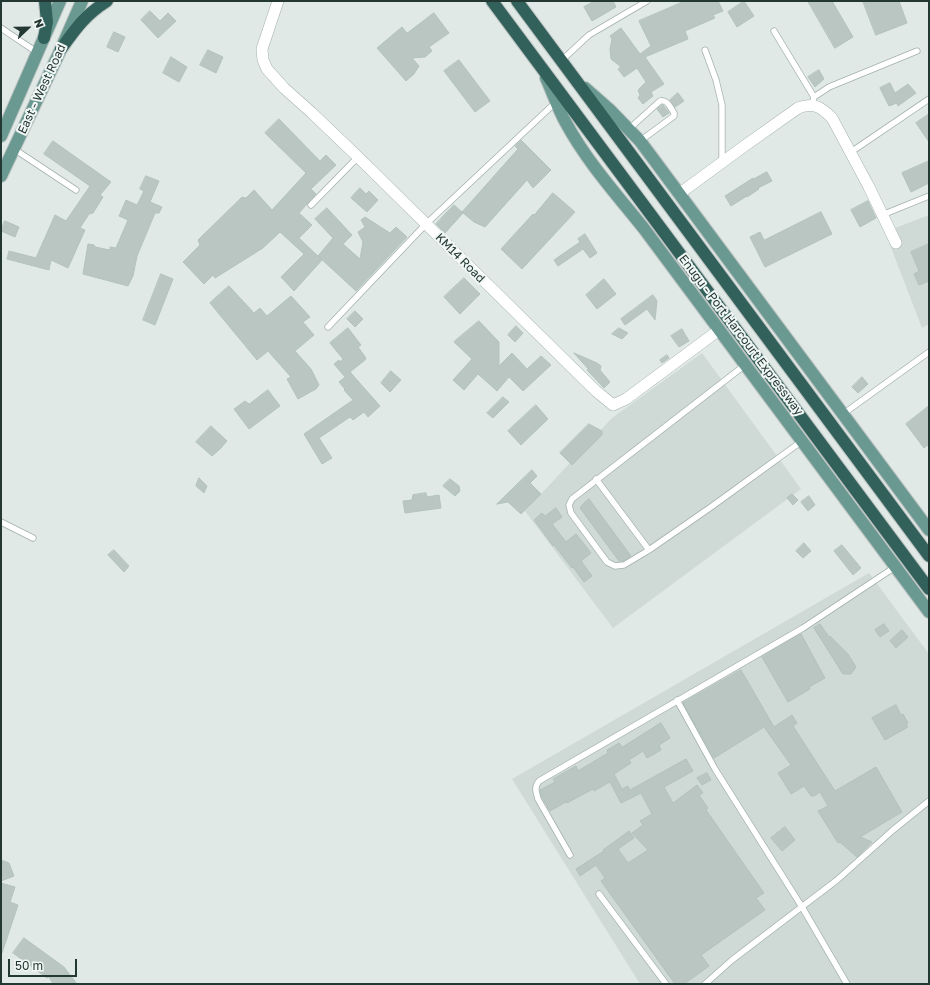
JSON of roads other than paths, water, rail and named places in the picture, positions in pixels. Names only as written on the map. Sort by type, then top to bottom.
[{"type":"highway","points":[[44,38],[47,22],[45,1]]},
{"type":"highway","points":[[61,49],[80,23],[93,10],[107,1]]},
{"type":"highway","name":"Enugu - Port Harcourt Expressway","points":[[492,1],[929,589]]},
{"type":"highway","name":"Enugu - Port Harcourt Expressway","points":[[517,1],[929,556]]},
{"type":"main road","name":"East - West Road","points":[[1,136],[60,1]]},
{"type":"main road","name":"East - West Road","points":[[1,176],[82,1]]},
{"type":"main road","name":"Enugu - Port Harcourt Expressway","points":[[561,61],[589,91],[629,128],[640,141],[928,526]]},
{"type":"main road","name":"Enugu - Port Harcourt Expressway","points":[[542,68],[566,124],[584,151],[604,179],[645,230],[929,612]]},
{"type":"street","name":"KM14 Road","points":[[278,1],[262,49],[262,60],[267,69],[284,88],[358,157],[596,391],[613,405],[626,399],[719,330]]},
{"type":"street","points":[[679,194],[798,108],[813,101],[832,118],[851,152],[896,243]]},
{"type":"lane","points":[[561,61],[589,35],[647,1]]},
{"type":"lane","points":[[1,28],[38,53]]},
{"type":"lane","points":[[774,31],[813,101],[829,87],[917,51]]},
{"type":"lane","points":[[705,50],[716,80],[722,106],[722,163]]},
{"type":"lane","points":[[851,152],[929,99]]},
{"type":"lane","points":[[629,128],[660,101],[666,101],[674,113],[674,116],[640,141]]},
{"type":"lane","points":[[328,327],[426,224],[557,102]]},
{"type":"lane","points":[[14,149],[76,190]]},
{"type":"lane","points":[[311,205],[358,157]]},
{"type":"lane","points":[[882,215],[929,196]]},
{"type":"lane","points":[[843,414],[929,352]]},
{"type":"lane","points":[[745,365],[572,498],[569,505],[571,513],[607,562],[615,566],[624,565],[649,550],[802,441]]},
{"type":"lane","points":[[596,480],[649,550]]},
{"type":"lane","points":[[1,522],[33,538]]},
{"type":"lane","points":[[570,855],[538,799],[535,790],[536,784],[539,781],[803,628],[896,567]]},
{"type":"lane","points":[[677,700],[715,769],[802,907],[847,984]]},
{"type":"lane","points":[[705,984],[732,960],[837,880],[893,830],[929,801]]},
{"type":"lane","points":[[599,894],[666,984]]}]
